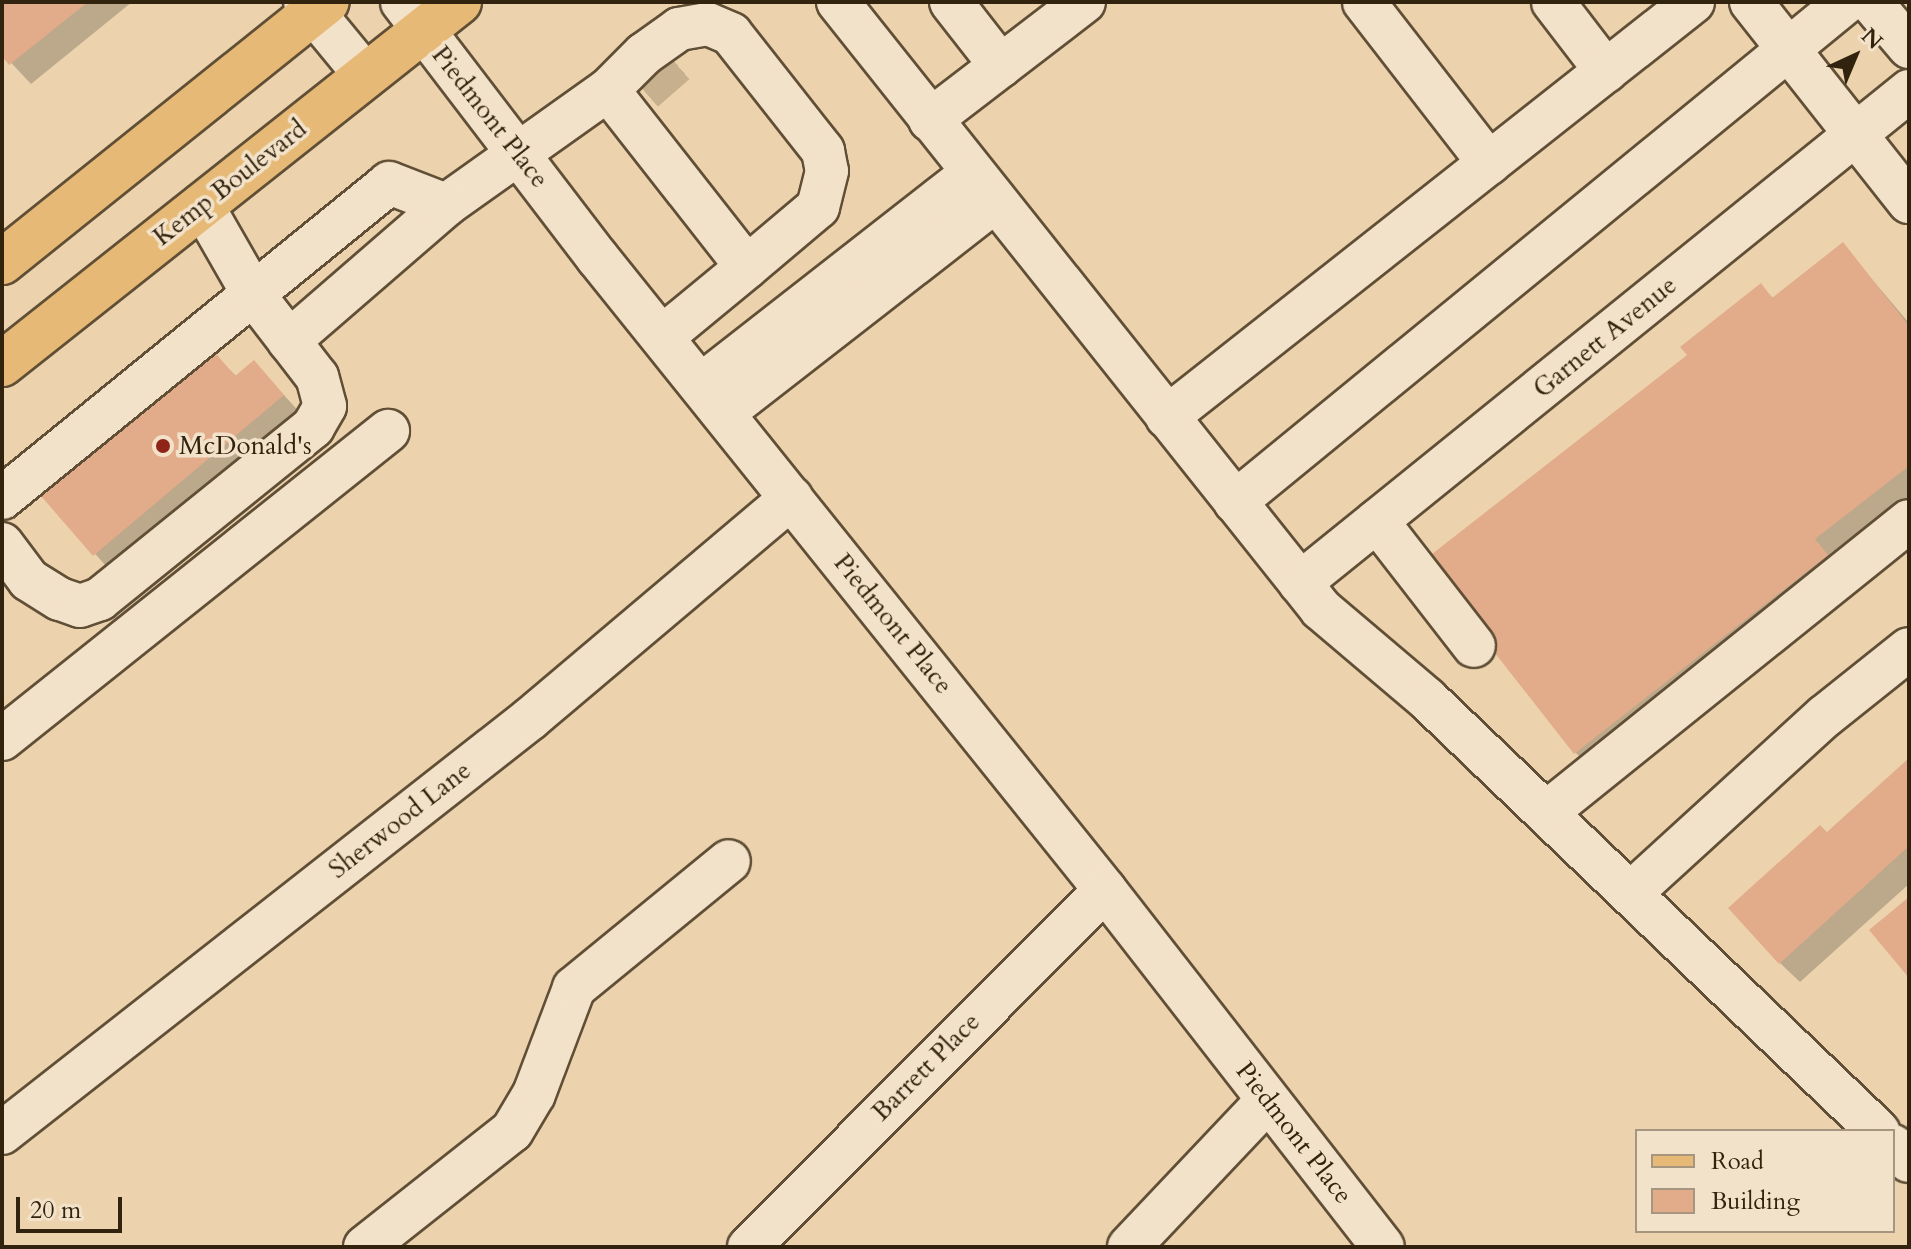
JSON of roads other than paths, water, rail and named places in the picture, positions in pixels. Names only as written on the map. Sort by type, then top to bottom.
[{"type":"main road","name":"Kemp Boulevard","points":[[2,364],[366,76],[413,16],[459,2]]},
{"type":"main road","points":[[2,262],[315,6]]},
{"type":"street","points":[[838,2],[1321,609],[1547,812],[1876,1129]]},
{"type":"street","points":[[951,2],[1001,66]]},
{"type":"street","points":[[930,120],[1084,2]]},
{"type":"street","points":[[1364,2],[1489,163]]},
{"type":"street","points":[[1553,2],[1606,71]]},
{"type":"street","points":[[1167,417],[1693,2]]},
{"type":"street","points":[[1751,2],[1909,202]]},
{"type":"street","points":[[1235,502],[1846,2]]},
{"type":"street","points":[[1871,2],[1909,47]]},
{"type":"street","points":[[315,6],[366,76]]},
{"type":"street","name":"Piedmont Place","points":[[413,16],[520,157],[1105,890],[1383,1247]]},
{"type":"street","points":[[677,62],[708,24]]},
{"type":"street","points":[[289,341],[446,205],[520,157],[625,97],[644,54],[679,29],[708,24],[731,34],[823,151],[827,171],[818,207],[807,220],[662,337]]},
{"type":"street","name":"Garnett Avenue","points":[[1300,583],[1909,91]]},
{"type":"street","points":[[625,97],[747,267]]},
{"type":"street","points":[[229,495],[198,490],[88,574],[73,578],[38,562],[13,523],[7,494],[389,183],[446,205]]},
{"type":"street","points":[[712,399],[983,187]]},
{"type":"street","points":[[2,544],[29,580],[80,606],[100,599],[313,427],[325,406],[317,377],[253,294],[202,205]]},
{"type":"street","points":[[2,739],[388,431]]},
{"type":"street","name":"Sherwood Lane","points":[[2,1133],[531,718],[791,498]]},
{"type":"street","points":[[1377,521],[1474,646]]},
{"type":"street","points":[[1547,812],[1909,521]]},
{"type":"street","points":[[1632,892],[1825,716],[1909,649]]},
{"type":"street","points":[[365,1247],[512,1131],[534,1094],[574,988],[729,861]]},
{"type":"street","name":"Barrett Place","points":[[749,1247],[1105,890]]},
{"type":"street","points":[[1129,1247],[1267,1101]]},
{"type":"tunnel","points":[[644,91],[677,62]]},
{"type":"place","name":"McDonald's","points":[[163,446]]}]
